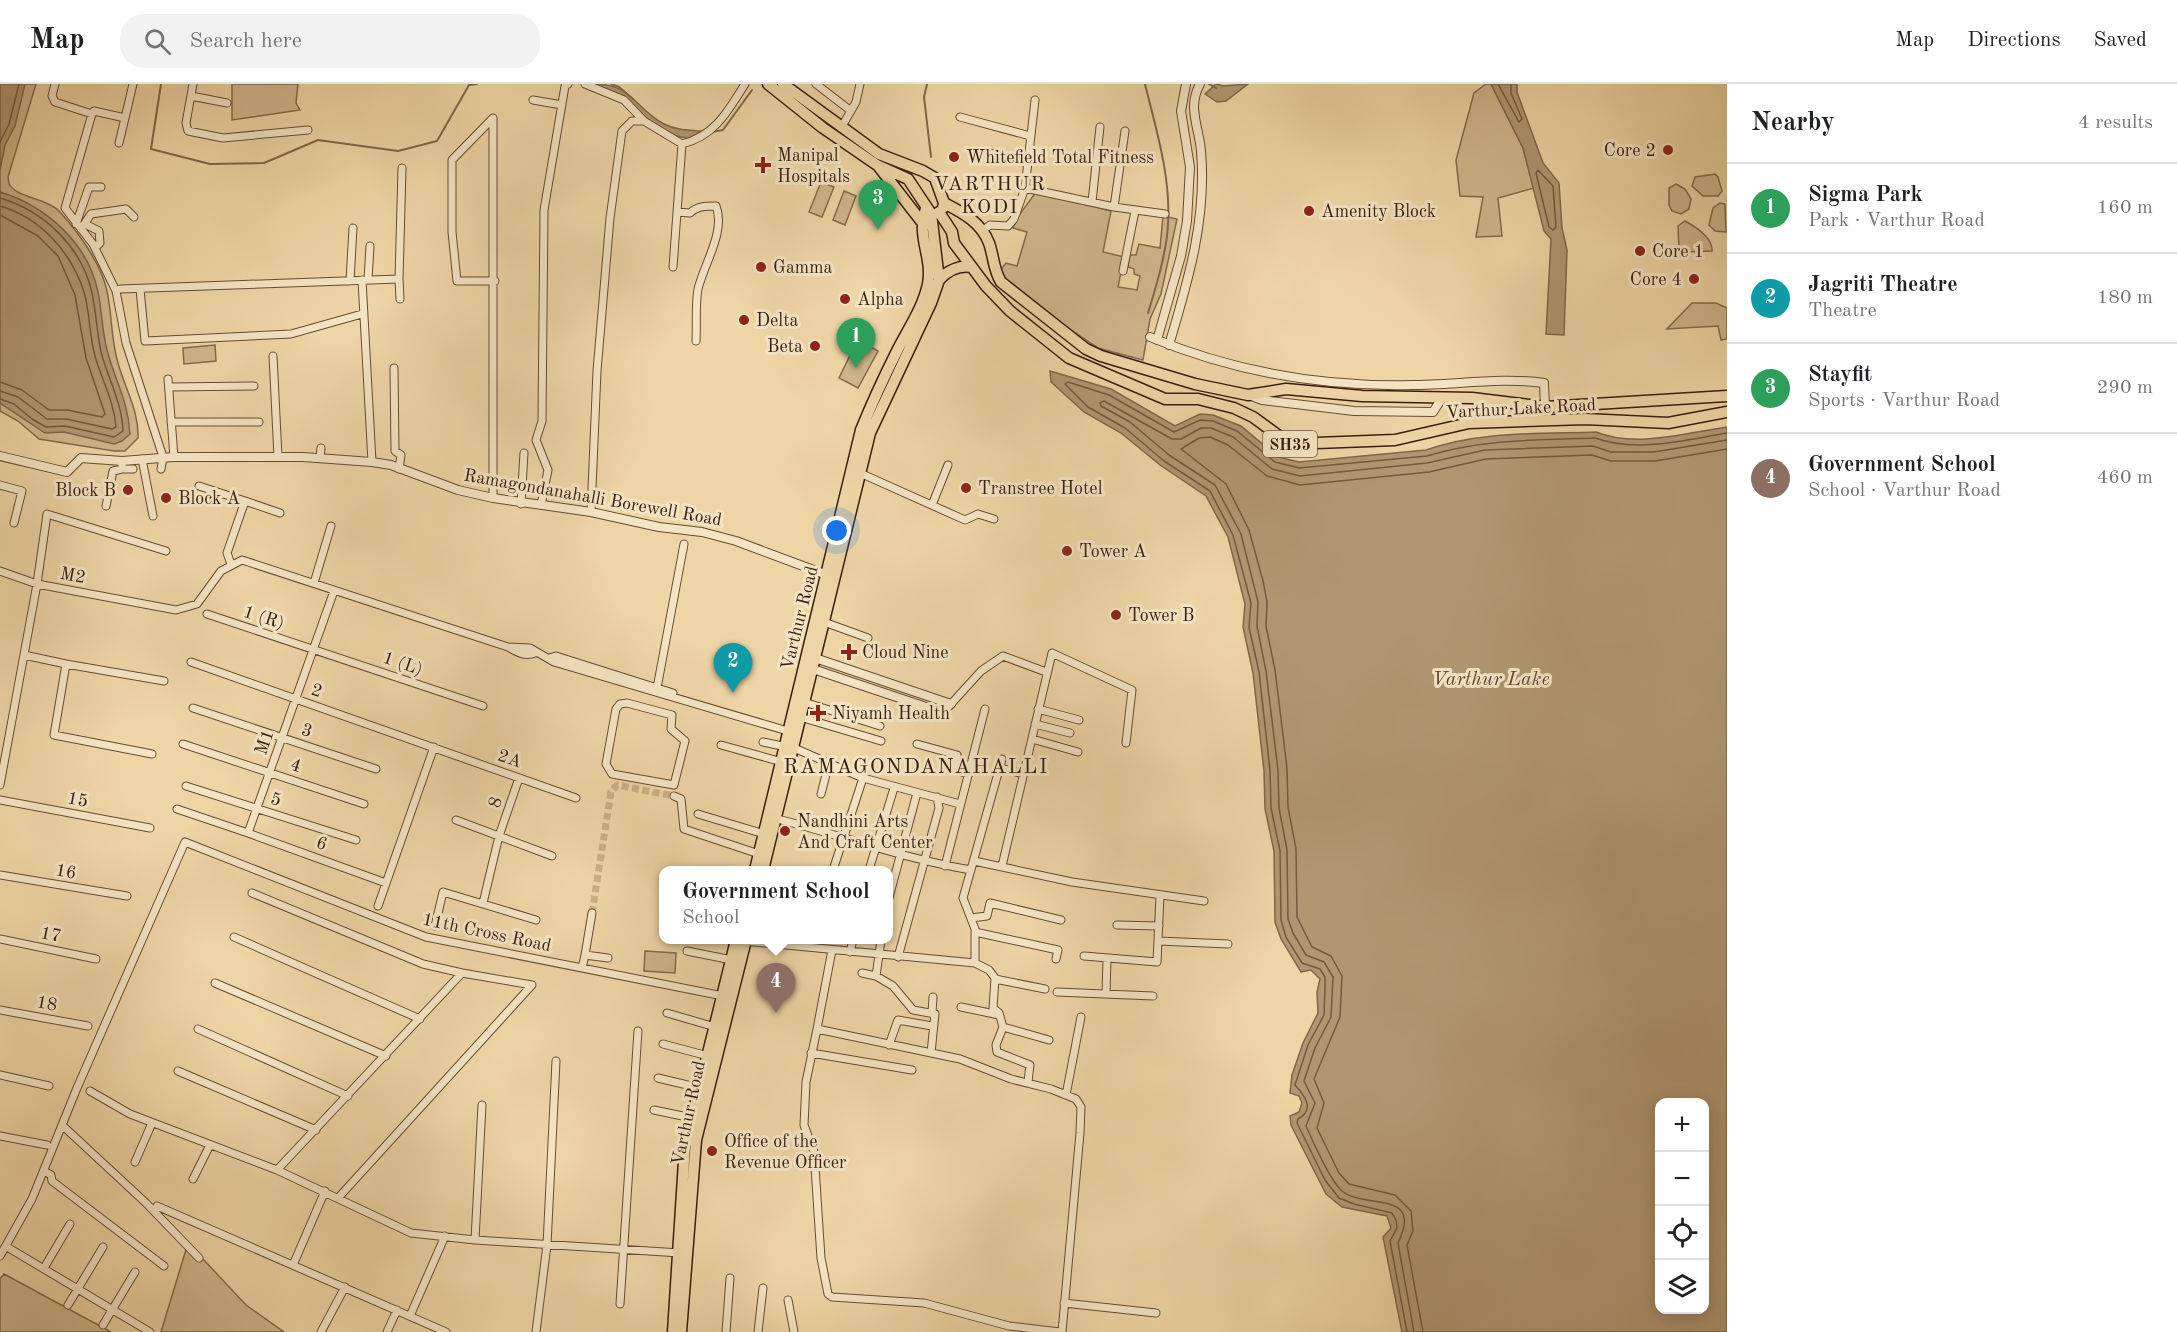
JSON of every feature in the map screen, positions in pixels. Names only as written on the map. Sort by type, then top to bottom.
[{"type":"main road","name":"SH35","points":[[768,84],[823,128],[877,165],[908,179],[934,206],[972,218],[989,243],[994,271],[1001,282]]},
{"type":"main road","name":"SH35","points":[[783,84],[879,154],[935,178],[934,206]]},
{"type":"main road","points":[[877,165],[921,220],[934,206]]},
{"type":"main road","name":"Varthur Lake Road","points":[[934,206],[952,232],[954,243],[992,291],[1010,311],[1069,358],[1165,399],[1198,399],[1234,408],[1253,417],[1290,444],[1395,440],[1469,423],[1586,419],[1668,423],[1727,412]]},
{"type":"main road","name":"Varthur Road","points":[[783,770],[794,748],[793,731],[804,702],[876,416],[931,303],[939,280],[934,206]]},
{"type":"main road","name":"Varthur Road","points":[[764,866],[772,818],[861,430],[873,399],[923,302],[928,282],[928,264],[921,220]]},
{"type":"main road","points":[[939,280],[945,273],[964,266],[972,267]]},
{"type":"main road","points":[[992,291],[1001,282]]},
{"type":"main road","name":"Varthur Lake Road","points":[[1001,282],[1086,349],[1101,356],[1195,384],[1248,395],[1286,389],[1362,396],[1442,398],[1545,407],[1727,396]]},
{"type":"main road","name":"Varthur Road","points":[[756,866],[764,834],[772,818]]},
{"type":"main road","name":"Varthur Road","points":[[681,1332],[685,1153],[732,960],[739,944]]},
{"type":"main road","name":"Varthur Road","points":[[673,1332],[696,1140],[740,944]]},
{"type":"street","points":[[55,84],[52,96],[55,102],[92,114]]},
{"type":"street","points":[[119,143],[133,84]]},
{"type":"street","points":[[193,84],[186,123],[188,131],[224,138],[308,130]]},
{"type":"street","points":[[541,505],[548,470],[536,440],[542,421],[544,210],[562,105],[568,84]]},
{"type":"street","points":[[585,84],[624,100],[644,121],[682,144],[704,137],[713,129],[721,121],[745,84]]},
{"type":"street","points":[[816,84],[851,111]]},
{"type":"street","points":[[841,128],[851,111],[860,84]]},
{"type":"street","points":[[1186,84],[1181,111],[1190,167],[1186,230],[1154,339],[1238,368],[1286,377],[1388,385],[1535,381],[1544,383],[1545,407]]},
{"type":"street","points":[[1169,345],[1198,232],[1203,185],[1201,148],[1193,110],[1198,86]]},
{"type":"street","points":[[191,96],[227,103]]},
{"type":"street","points":[[533,100],[562,105]]},
{"type":"street","points":[[982,231],[990,225],[1008,226],[1014,219],[1025,188],[1035,100]]},
{"type":"street","points":[[125,118],[94,111],[65,208],[81,225],[118,290],[126,343],[161,464]]},
{"type":"street","points":[[960,117],[1030,136]]},
{"type":"street","points":[[493,498],[495,281],[493,118],[452,160],[452,232],[457,281],[495,281]]},
{"type":"street","points":[[591,512],[597,371],[619,147],[622,130],[632,121],[644,121]]},
{"type":"street","points":[[1092,202],[1100,127]]},
{"type":"street","points":[[1114,207],[1125,131]]},
{"type":"street","points":[[673,267],[682,144]]},
{"type":"street","points":[[990,153],[1027,163]]},
{"type":"street","points":[[400,299],[402,168]]},
{"type":"street","points":[[81,225],[89,187],[101,187]]},
{"type":"street","points":[[1025,188],[1114,207],[1165,214]]},
{"type":"street","points":[[677,212],[690,213],[694,209],[716,206],[719,214],[718,228],[698,290],[696,341]]},
{"type":"street","points":[[81,225],[91,214],[126,209],[134,217]]},
{"type":"street","points":[[1123,271],[1136,211]]},
{"type":"street","points":[[81,225],[99,231],[100,243],[95,248]]},
{"type":"street","points":[[350,280],[353,228]]},
{"type":"street","points":[[1186,230],[1198,232]]},
{"type":"street","points":[[370,246],[362,314],[372,462]]},
{"type":"street","points":[[105,289],[399,279]]},
{"type":"street","points":[[140,289],[145,341],[291,334],[362,314]]},
{"type":"street","points":[[273,356],[278,457]]},
{"type":"street","points":[[394,368],[395,451],[402,456],[399,468]]},
{"type":"street","points":[[1286,377],[1286,389]]},
{"type":"street","points":[[174,457],[169,383],[254,386]]},
{"type":"street","name":"Varthur Lake Road","points":[[1248,395],[1262,400],[1354,411],[1433,412],[1442,398]]},
{"type":"street","points":[[171,422],[259,422]]},
{"type":"street","name":"Ramagondanahalli Borewell Road","points":[[0,456],[67,472],[81,458],[122,465],[137,465],[161,464],[174,457],[278,457],[320,453],[399,468],[458,490],[521,504],[591,512],[659,527],[702,532],[736,541],[827,575]]},
{"type":"street","points":[[521,504],[524,453]]},
{"type":"street","points":[[106,506],[113,471],[122,465]]},
{"type":"street","points":[[137,465],[153,516]]},
{"type":"street","points":[[932,505],[948,465]]},
{"type":"street","points":[[860,473],[967,520],[978,514],[994,519]]},
{"type":"street","points":[[0,485],[22,491],[14,523]]},
{"type":"street","points":[[199,486],[279,513]]},
{"type":"street","points":[[245,501],[227,553],[231,564],[242,560],[508,646],[529,656],[535,654],[549,658],[556,656],[653,691],[793,731]]},
{"type":"street","points":[[0,572],[37,584],[47,514],[166,551]]},
{"type":"street","points":[[314,584],[331,526]]},
{"type":"street","points":[[648,708],[684,544]]},
{"type":"street","name":"M2","points":[[0,781],[37,584],[176,610],[197,604],[221,570],[231,564]]},
{"type":"street","name":"M1","points":[[248,834],[334,591]]},
{"type":"street","name":"1 (R)","points":[[207,614],[313,648]]},
{"type":"street","points":[[824,622],[868,638]]},
{"type":"street","name":"1 (L)","points":[[313,648],[483,706]]},
{"type":"street","points":[[1002,866],[1052,653],[1132,690],[1126,743]]},
{"type":"street","points":[[24,655],[164,681]]},
{"type":"street","points":[[814,663],[951,704],[981,671],[1003,656],[1046,672]]},
{"type":"street","name":"2","points":[[191,662],[434,747]]},
{"type":"street","points":[[66,664],[54,735],[152,754]]},
{"type":"street","points":[[804,702],[880,726]]},
{"type":"street","points":[[627,703],[648,708],[672,715],[670,729],[685,741],[674,786],[612,774],[606,764],[616,709],[620,704],[627,703]]},
{"type":"street","name":"3","points":[[193,708],[376,769]]},
{"type":"street","points":[[1038,709],[1079,720]]},
{"type":"street","points":[[945,866],[985,710]]},
{"type":"street","points":[[800,717],[881,741]]},
{"type":"street","points":[[1035,724],[1070,734]]},
{"type":"street","points":[[1032,739],[1078,752]]},
{"type":"street","points":[[764,742],[782,746]]},
{"type":"street","name":"4","points":[[183,744],[364,804]]},
{"type":"street","points":[[917,744],[957,755],[954,770],[969,774]]},
{"type":"street","points":[[721,745],[783,770]]},
{"type":"street","points":[[378,906],[434,747]]},
{"type":"street","name":"2A","points":[[434,747],[576,798]]},
{"type":"street","points":[[794,748],[894,788],[960,804]]},
{"type":"street","points":[[972,964],[975,932],[963,897],[1002,759]]},
{"type":"street","points":[[821,794],[829,763]]},
{"type":"street","points":[[1000,768],[1024,774]]},
{"type":"street","points":[[834,866],[863,777]]},
{"type":"street","name":"8","points":[[483,903],[499,836],[519,778]]},
{"type":"street","name":"5","points":[[186,786],[356,840]]},
{"type":"street","points":[[870,866],[894,788]]},
{"type":"street","points":[[893,884],[917,793]]},
{"type":"street","points":[[674,796],[681,799],[683,805],[684,829],[759,854]]},
{"type":"street","points":[[898,957],[939,808],[937,797]]},
{"type":"street","name":"15","points":[[0,800],[150,828]]},
{"type":"street","points":[[177,809],[248,834]]},
{"type":"street","points":[[698,814],[764,834]]},
{"type":"street","points":[[772,818],[874,848],[945,866],[971,870]]},
{"type":"street","points":[[456,820],[552,856]]},
{"type":"street","name":"6","points":[[248,834],[386,883]]},
{"type":"street","name":"11th Cross Road","points":[[63,1126],[77,1088],[185,842],[426,937],[723,996]]},
{"type":"street","points":[[974,861],[1072,882],[1204,901]]},
{"type":"street","name":"16","points":[[0,875],[127,896]]},
{"type":"street","points":[[435,926],[443,892],[536,920]]},
{"type":"street","points":[[252,893],[423,964],[462,974],[532,985],[339,1197]]},
{"type":"street","points":[[1084,956],[1157,962],[1160,895]]},
{"type":"street","points":[[971,918],[987,916],[990,903],[1061,920]]},
{"type":"street","points":[[582,968],[592,913]]},
{"type":"street","points":[[1117,925],[1159,926]]},
{"type":"street","points":[[975,932],[1058,950],[1056,959]]},
{"type":"street","points":[[234,937],[420,1018]]},
{"type":"street","name":"17","points":[[0,939],[96,959]]},
{"type":"street","points":[[1158,941],[1228,944]]},
{"type":"street","points":[[776,944],[972,964],[989,970],[995,979],[993,1008],[999,1015],[1003,1027],[996,1045],[997,1052],[1030,1065],[1028,1082]]},
{"type":"street","points":[[810,948],[811,944]]},
{"type":"street","points":[[850,952],[852,944]]},
{"type":"street","points":[[876,976],[880,944]]},
{"type":"street","points":[[817,1029],[960,1059],[1011,1079],[1028,1082],[1076,1099],[1081,1107],[1080,1133],[1061,1332],[1009,1326],[924,1303],[884,1302],[832,1297],[828,1294],[821,1258],[814,1152],[804,1125],[806,1082],[832,950]]},
{"type":"street","points":[[687,951],[732,960]]},
{"type":"street","points":[[585,955],[608,958]]},
{"type":"street","points":[[1106,994],[1107,958]]},
{"type":"street","points":[[862,973],[876,976],[893,986],[911,1009],[932,1013],[937,1017],[931,1053]]},
{"type":"street","points":[[277,1170],[462,974]]},
{"type":"street","points":[[995,979],[1044,989]]},
{"type":"street","points":[[215,983],[386,1056]]},
{"type":"street","points":[[1057,992],[1153,996]]},
{"type":"street","points":[[932,1013],[933,997]]},
{"type":"street","points":[[961,1007],[999,1015]]},
{"type":"street","name":"18","points":[[0,1010],[88,1026]]},
{"type":"street","points":[[667,1013],[716,1027]]},
{"type":"street","points":[[1066,1095],[1081,1017]]},
{"type":"street","points":[[889,1045],[898,1020],[932,1026]]},
{"type":"street","points":[[1003,1027],[1049,1040]]},
{"type":"street","points":[[198,1029],[348,1096]]},
{"type":"street","points":[[620,1304],[638,1031]]},
{"type":"street","points":[[663,1044],[708,1056]]},
{"type":"street","points":[[811,1053],[912,1070]]},
{"type":"street","points":[[537,1332],[547,1245],[556,1061]]},
{"type":"street","points":[[178,1071],[316,1130]]},
{"type":"street","points":[[0,1076],[49,1086]]},
{"type":"street","points":[[658,1078],[700,1088]]},
{"type":"street","points":[[90,1091],[152,1123],[277,1170],[339,1197],[411,1233],[475,1240],[681,1253]]},
{"type":"street","points":[[475,1240],[482,1105]]},
{"type":"street","points":[[654,1110],[692,1118]]},
{"type":"street","points":[[135,1162],[152,1123]]},
{"type":"street","points":[[0,1256],[7,1247],[40,1180],[63,1126],[146,1203],[199,1258]]},
{"type":"street","points":[[0,1136],[47,1145]]},
{"type":"street","points":[[193,1179],[210,1145]]},
{"type":"street","points":[[44,1171],[51,1175],[52,1181],[164,1266]]},
{"type":"street","points":[[40,1180],[48,1184],[52,1181]]},
{"type":"street","points":[[293,1265],[325,1191]]},
{"type":"street","points":[[157,1206],[446,1332]]},
{"type":"street","points":[[44,1268],[70,1224]]},
{"type":"street","points":[[410,1316],[445,1236]]},
{"type":"street","points":[[7,1247],[150,1332]]},
{"type":"street","points":[[69,1305],[103,1247]]},
{"type":"street","points":[[103,1325],[135,1272]]},
{"type":"street","points":[[726,1332],[730,1278]]},
{"type":"street","points":[[321,1332],[345,1287]]},
{"type":"street","points":[[758,1332],[763,1288]]},
{"type":"street","points":[[788,1300],[794,1332]]},
{"type":"street","points":[[1064,1304],[1156,1313]]},
{"type":"street","points":[[387,1332],[397,1310]]},
{"type":"shaded area","points":[[0,84],[36,84],[8,177],[9,184],[13,189],[48,204],[60,212],[88,248],[104,280],[116,354],[138,428],[138,438],[125,451],[39,439],[18,421],[0,411]]},
{"type":"shaded area","points":[[232,84],[298,84],[296,103],[300,110],[232,120]]},
{"type":"shaded area","points":[[1486,84],[1491,84],[1523,148],[1534,188],[1498,198],[1502,236],[1476,237],[1483,197],[1460,196],[1456,160],[1474,93]]},
{"type":"shaded area","points":[[1715,174],[1722,191],[1718,196],[1703,196],[1692,186],[1695,177]]},
{"type":"shaded area","points":[[821,182],[834,187],[822,217],[809,212]]},
{"type":"shaded area","points":[[1676,184],[1685,189],[1691,199],[1689,209],[1681,214],[1672,211],[1669,205],[1669,188]]},
{"type":"shaded area","points":[[844,191],[856,196],[845,225],[833,220]]},
{"type":"shaded area","points":[[1036,192],[1111,211],[1103,252],[1124,257],[1118,287],[1137,290],[1140,276],[1134,274],[1134,269],[1128,267],[1130,255],[1136,255],[1139,244],[1160,248],[1163,216],[1177,219],[1161,294],[1150,319],[1143,360],[1098,348],[1054,319],[998,273],[1006,263],[1017,266],[1027,232],[1013,228],[1017,218]]},
{"type":"shaded area","points":[[1720,203],[1725,204],[1726,232],[1715,231],[1709,225],[1713,208]]},
{"type":"shaded area","points":[[1685,221],[1707,237],[1712,251],[1686,252],[1679,249],[1678,226]]},
{"type":"shaded area","points":[[1692,303],[1716,303],[1727,308],[1727,339],[1721,340],[1718,326],[1667,329]]},
{"type":"shaded area","points":[[858,339],[878,351],[858,388],[839,378]]},
{"type":"shaded area","points":[[215,345],[216,361],[184,364],[183,348]]},
{"type":"shaded area","points":[[645,951],[676,953],[675,973],[644,971]]},
{"type":"shaded area","points":[[188,1243],[246,1305],[284,1332],[161,1332]]},
{"type":"shaded area","points":[[4,1274],[111,1332],[0,1332],[0,1279]]},
{"type":"water","points":[[0,84],[25,84],[15,126],[5,145],[0,170]]},
{"type":"water","points":[[596,84],[618,88],[664,124],[678,129],[701,131],[691,139],[672,135],[656,127]]},
{"type":"water","points":[[1216,84],[1223,86],[1248,84],[1226,101],[1217,102],[1205,94]]},
{"type":"water","points":[[1491,84],[1517,84],[1517,92],[1543,163],[1559,183],[1562,228],[1567,250],[1564,335],[1546,334],[1551,239],[1544,231],[1523,148]]},
{"type":"water","points":[[0,192],[17,198],[49,217],[75,243],[93,274],[107,350],[129,422],[130,434],[122,441],[114,444],[64,432],[45,433],[0,403]]},
{"type":"water","name":"Varthur Lake","points":[[1050,371],[1111,389],[1175,426],[1200,414],[1213,415],[1241,426],[1278,457],[1299,462],[1426,450],[1488,436],[1596,432],[1611,437],[1644,439],[1727,427],[1727,1332],[1402,1332],[1383,1237],[1391,1228],[1387,1216],[1342,1207],[1326,1194],[1291,1125],[1290,1116],[1299,1112],[1302,1103],[1299,1096],[1290,1093],[1292,1075],[1303,1043],[1318,1013],[1317,992],[1320,979],[1311,970],[1301,972],[1281,939],[1275,922],[1274,851],[1265,809],[1264,771],[1253,673],[1243,627],[1245,604],[1228,537],[1206,496],[1160,465],[1121,433],[1084,412],[1051,382]]},
{"type":"waterway","points":[[161,84],[151,149],[210,164],[264,163],[318,140],[398,151],[437,141],[469,85],[477,84]]},
{"type":"waterway","points":[[611,84],[619,87],[633,99]]},
{"type":"waterway","points":[[927,84],[924,97],[931,157]]},
{"type":"waterway","points":[[1145,84],[1162,153],[1168,206],[1166,246],[1148,313]]},
{"type":"waterway","points":[[1209,84],[1216,88]]},
{"type":"waterway","points":[[711,132],[723,130],[752,90]]},
{"type":"tunnel","points":[[592,913],[611,792],[617,785],[674,796]]},
{"type":"place","name":"Core 2","points":[[1668,150]]},
{"type":"place","name":"Whitefield Total Fitness","points":[[954,157]]},
{"type":"place","name":"Manipal Hospitals","points":[[763,165]]},
{"type":"place","name":"Amenity Block","points":[[1309,211]]},
{"type":"place","name":"Stayfit","points":[[878,230]]},
{"type":"place","name":"Core 1","points":[[1640,251]]},
{"type":"place","name":"Gamma","points":[[761,267]]},
{"type":"place","name":"Core 4","points":[[1694,279]]},
{"type":"place","name":"Alpha","points":[[845,299]]},
{"type":"place","name":"Delta","points":[[744,320]]},
{"type":"place","name":"Beta","points":[[815,346]]},
{"type":"place","name":"Sigma Park","points":[[856,368]]},
{"type":"place","name":"Transtree Hotel","points":[[966,488]]},
{"type":"place","name":"Block B","points":[[128,490]]},
{"type":"place","name":"Block A","points":[[166,498]]},
{"type":"place","name":"Tower A","points":[[1067,551]]},
{"type":"place","name":"Tower B","points":[[1116,615]]},
{"type":"place","name":"Cloud Nine","points":[[849,652]]},
{"type":"place","name":"Jagriti Theatre","points":[[733,693]]},
{"type":"place","name":"Niyamh Health","points":[[818,713]]},
{"type":"place","name":"Nandhini Arts And Craft Center","points":[[785,831]]},
{"type":"place","name":"Government School","points":[[776,1013]]},
{"type":"place","name":"Office of the Revenue Officer","points":[[712,1151]]},
{"type":"district","name":"VARTHUR KODI","points":[[990,194]]},
{"type":"district","name":"RAMAGONDANAHALLI","points":[[916,766]]}]
